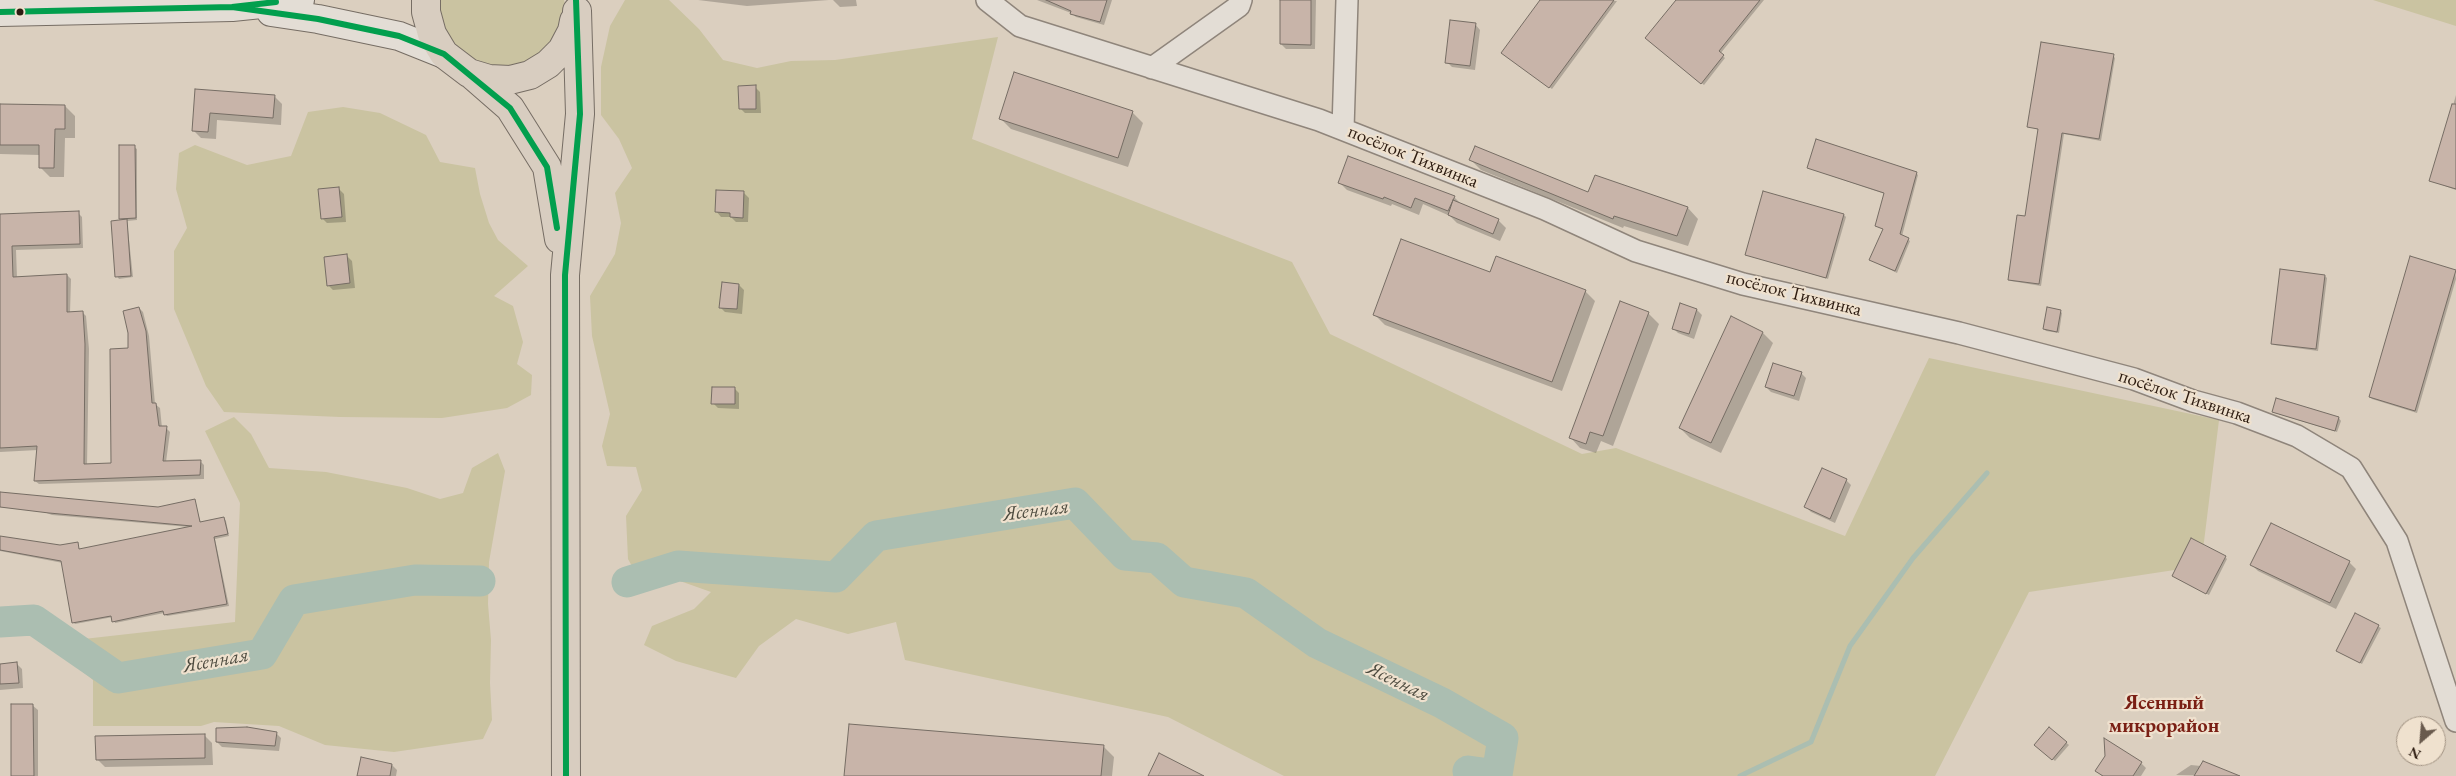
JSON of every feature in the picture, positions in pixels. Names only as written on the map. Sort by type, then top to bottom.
[{"type":"main road","points":[[0,12],[232,7],[300,0]]},
{"type":"main road","points":[[426,0],[426,12],[432,34],[444,54]]},
{"type":"main road","points":[[469,73],[496,80],[510,80],[530,75],[548,64],[562,50],[572,31],[576,5]]},
{"type":"main road","points":[[566,776],[565,275],[580,114],[576,5]]},
{"type":"main road","points":[[232,7],[318,19],[399,36],[444,54],[469,73],[510,108],[547,167],[565,275]]},
{"type":"street","name":"посёлок Тихвинка","points":[[987,0],[1020,26],[1344,129],[1545,209],[1636,251],[1743,284],[1959,333],[2134,379],[2193,401],[2237,413],[2297,436],[2351,468],[2397,541],[2456,721]]},
{"type":"street","points":[[1152,68],[1239,6],[1241,0]]},
{"type":"street","points":[[1344,129],[1347,0]]},
{"type":"shaded area","points":[[438,0],[564,0],[565,4],[561,25],[552,43],[537,56],[519,65],[499,67],[479,63],[461,53],[447,37],[439,17]]},
{"type":"shaded area","points":[[625,0],[669,0],[699,29],[723,60],[757,68],[791,61],[835,60],[998,37],[972,139],[1292,262],[1330,334],[1582,454],[1616,448],[1845,536],[1929,358],[2219,420],[2201,566],[2029,592],[1935,776],[1284,776],[1168,717],[905,660],[896,622],[848,634],[796,619],[759,646],[736,678],[676,661],[644,645],[652,626],[694,609],[711,592],[680,581],[644,588],[628,559],[626,516],[642,490],[636,467],[607,466],[602,446],[610,414],[592,336],[590,296],[615,254],[621,223],[615,193],[632,168],[619,139],[601,115],[601,67],[610,26]]},
{"type":"shaded area","points":[[2373,0],[2456,0],[2456,26]]},
{"type":"shaded area","points":[[343,107],[380,113],[426,135],[440,162],[475,168],[480,194],[489,223],[498,240],[528,266],[494,296],[513,306],[523,342],[517,364],[532,375],[531,395],[507,408],[442,418],[340,417],[224,412],[206,386],[174,309],[174,251],[187,228],[176,189],[179,153],[195,145],[247,165],[291,156],[308,112]]},
{"type":"shaded area","points":[[234,417],[251,434],[269,468],[326,472],[407,488],[440,499],[463,493],[472,468],[498,453],[505,471],[489,562],[488,604],[491,640],[490,683],[492,720],[483,739],[394,752],[325,745],[279,726],[214,722],[201,726],[93,726],[93,680],[48,643],[235,622],[240,503],[205,431]]},
{"type":"building","points":[[1046,0],[1107,0],[1100,22],[1070,14],[1071,11]]},
{"type":"building","points":[[1280,0],[1311,0],[1311,45],[1280,44]]},
{"type":"building","points":[[1540,0],[1614,0],[1549,88],[1501,53]]},
{"type":"building","points":[[1676,0],[1760,0],[1719,51],[1724,55],[1701,84],[1645,38]]},
{"type":"building","points":[[1450,20],[1476,23],[1470,66],[1445,63]]},
{"type":"building","points":[[2041,42],[2114,54],[2099,139],[2062,133],[2039,284],[2008,280],[2017,215],[2025,216],[2038,129],[2027,127]]},
{"type":"building","points":[[1014,72],[1133,111],[1118,158],[999,119]]},
{"type":"building","points":[[756,85],[756,109],[739,109],[738,86]]},
{"type":"building","points":[[195,89],[275,95],[273,118],[210,113],[208,132],[192,131]]},
{"type":"building","points":[[0,104],[65,105],[65,129],[55,129],[54,168],[39,168],[39,145],[0,145]]},
{"type":"building","points":[[2452,104],[2456,104],[2456,189],[2429,181]]},
{"type":"building","points":[[1816,139],[1917,172],[1900,234],[1909,238],[1895,271],[1869,260],[1883,229],[1875,226],[1884,193],[1807,168]]},
{"type":"building","points":[[119,145],[135,145],[136,218],[119,219]]},
{"type":"building","points":[[1475,146],[1588,192],[1595,175],[1688,207],[1677,236],[1614,216],[1613,219],[1469,160]]},
{"type":"building","points":[[1348,156],[1455,196],[1448,211],[1415,198],[1411,208],[1384,197],[1383,199],[1338,183]]},
{"type":"building","points":[[339,187],[342,217],[321,219],[318,189]]},
{"type":"building","points":[[716,190],[744,191],[743,218],[730,217],[730,213],[715,212]]},
{"type":"building","points":[[1763,191],[1844,214],[1826,278],[1745,255]]},
{"type":"building","points":[[1453,200],[1499,219],[1493,234],[1448,215]]},
{"type":"building","points":[[79,211],[80,244],[12,246],[13,277],[67,274],[67,312],[83,311],[85,344],[84,464],[111,463],[110,349],[128,348],[128,333],[123,311],[139,307],[146,331],[152,403],[156,403],[159,426],[167,426],[163,461],[201,460],[200,475],[34,481],[37,446],[0,448],[0,214]]},
{"type":"building","points":[[127,219],[131,276],[115,277],[111,221]]},
{"type":"building","points":[[1401,239],[1490,272],[1496,256],[1586,290],[1552,382],[1373,315]]},
{"type":"building","points":[[347,254],[350,283],[327,286],[324,257]]},
{"type":"building","points":[[2410,256],[2456,270],[2415,411],[2369,397]]},
{"type":"building","points":[[2280,269],[2325,275],[2316,349],[2271,344]]},
{"type":"building","points":[[722,282],[739,284],[737,309],[719,308]]},
{"type":"building","points":[[1620,301],[1649,312],[1603,436],[1590,432],[1586,444],[1569,438]]},
{"type":"building","points":[[1680,303],[1697,309],[1689,334],[1672,329]]},
{"type":"building","points":[[2047,307],[2061,310],[2057,332],[2043,329]]},
{"type":"building","points":[[1731,316],[1763,332],[1711,443],[1679,428]]},
{"type":"building","points":[[1773,363],[1802,372],[1794,396],[1765,387]]},
{"type":"building","points":[[712,387],[735,387],[735,404],[711,404]]},
{"type":"building","points":[[2276,398],[2339,417],[2335,431],[2272,412]]},
{"type":"building","points":[[1822,468],[1847,479],[1830,519],[1804,507]]},
{"type":"building","points":[[0,492],[158,507],[195,499],[200,522],[224,517],[228,534],[214,537],[227,604],[164,615],[163,611],[112,622],[111,616],[72,623],[61,561],[0,550],[0,536],[60,545],[78,542],[79,549],[192,526],[0,507]]},
{"type":"building","points":[[2271,523],[2350,561],[2330,603],[2250,565]]},
{"type":"building","points":[[2191,538],[2226,556],[2206,594],[2172,576]]},
{"type":"building","points":[[2355,613],[2379,625],[2360,663],[2336,651]]},
{"type":"building","points":[[17,662],[19,683],[0,684],[0,664]]},
{"type":"building","points":[[11,704],[33,704],[34,776],[11,776]]},
{"type":"building","points":[[849,724],[1104,745],[1101,776],[844,776]]},
{"type":"building","points":[[247,727],[277,732],[275,746],[216,742],[216,728]]},
{"type":"building","points":[[2049,727],[2067,742],[2052,760],[2034,745]]},
{"type":"building","points":[[205,734],[205,758],[96,760],[95,736]]},
{"type":"building","points":[[2104,738],[2142,762],[2133,776],[2103,776],[2095,771],[2105,756]]},
{"type":"building","points":[[1159,753],[1204,776],[1148,776]]},
{"type":"building","points":[[361,757],[392,764],[390,776],[357,776]]},
{"type":"building","points":[[2203,761],[2240,776],[2194,776]]},
{"type":"waterway","points":[[1740,776],[1811,742],[1850,646],[1913,558],[1987,473]]},
{"type":"waterway","name":"Ясенная","points":[[627,582],[678,566],[836,577],[876,536],[1075,503],[1125,555],[1157,558],[1184,582],[1246,593],[1317,643],[1442,703],[1503,738],[1497,775],[1468,771],[1471,776]]},
{"type":"waterway","name":"Ясенная","points":[[0,622],[34,620],[118,678],[262,654],[294,600],[415,580],[480,581]]},
{"type":"transit line","points":[[566,776],[565,275],[580,114],[576,0]]},
{"type":"transit line","points":[[0,12],[232,7],[276,2]]},
{"type":"transit line","points":[[232,7],[318,19],[399,36],[444,54],[510,108],[547,167],[557,228]]},
{"type":"district","name":"Ясенный микрорайон","points":[[2164,716]]}]
